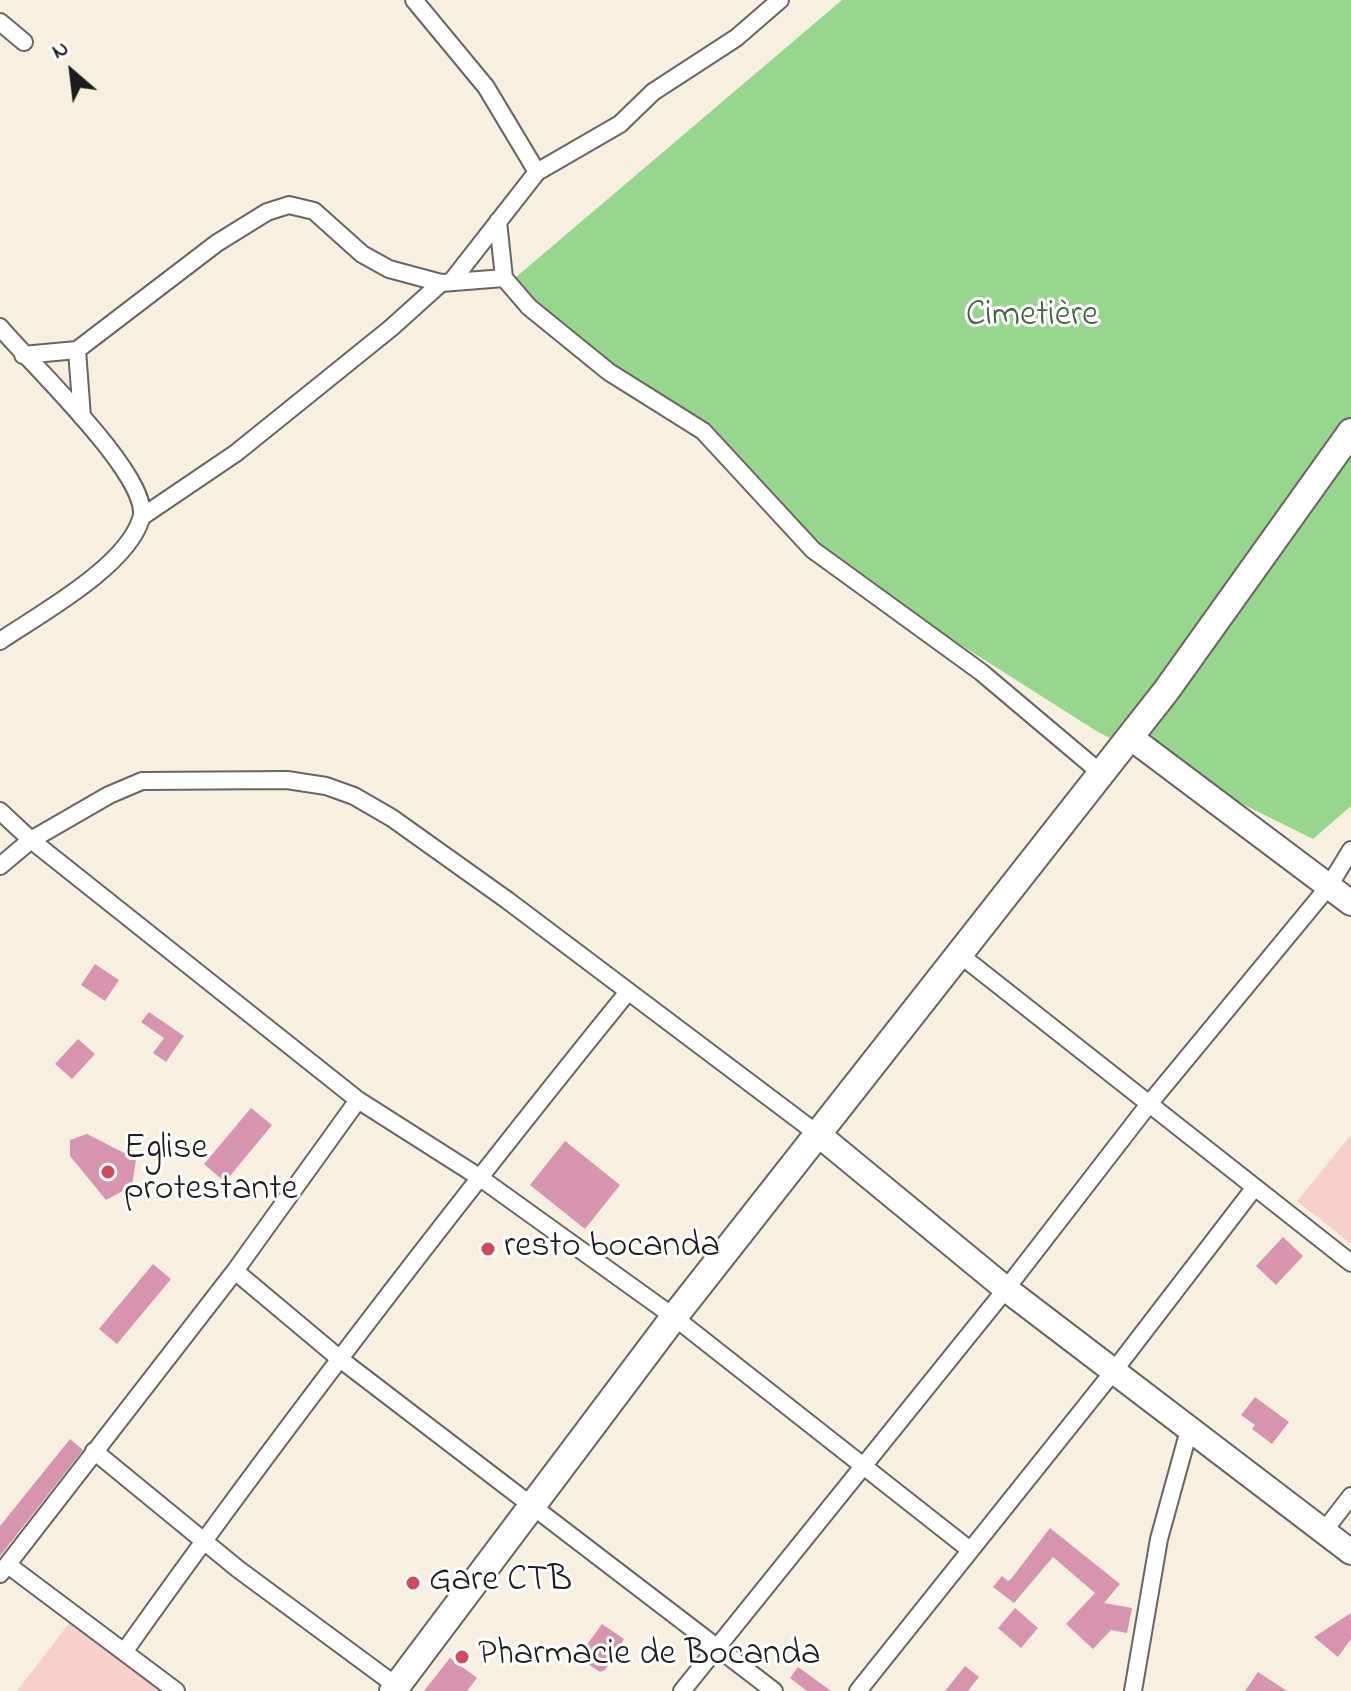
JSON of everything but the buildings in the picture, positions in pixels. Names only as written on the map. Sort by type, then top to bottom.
[{"type":"main road","points":[[397,1689],[674,1317],[1102,774],[1351,432]]},
{"type":"street","points":[[414,0],[486,87],[537,172]]},
{"type":"street","points":[[0,641],[102,569],[133,535],[143,516],[236,453],[446,282],[537,172],[620,124],[653,92],[736,38],[780,0]]},
{"type":"street","points":[[0,22],[24,42]]},
{"type":"street","points":[[23,355],[77,350],[217,243],[267,212],[289,205],[305,207],[321,216],[371,260],[389,269],[446,282],[504,278]]},
{"type":"street","points":[[498,221],[504,278],[529,307],[571,345],[715,442],[813,550],[981,672],[1102,774]]},
{"type":"street","points":[[0,327],[82,417],[127,473],[138,493],[143,516]]},
{"type":"street","points":[[77,350],[82,417]]},
{"type":"street","points":[[1130,737],[1351,903]]},
{"type":"street","points":[[0,866],[31,840],[109,795],[142,781],[287,780],[326,786],[354,796],[392,818],[819,1135],[1006,1289],[1351,1552]]},
{"type":"street","points":[[0,811],[31,840],[358,1100],[479,1177],[674,1317],[970,1550]]},
{"type":"street","points":[[682,1691],[1006,1289],[1149,1104],[1329,886],[1351,850]]},
{"type":"street","points":[[959,954],[1351,1263]]},
{"type":"street","points":[[124,1652],[203,1540],[340,1359],[479,1177],[627,993]]},
{"type":"street","points":[[176,1691],[4,1570],[235,1271],[358,1100]]},
{"type":"street","points":[[858,1691],[1113,1372],[1255,1187]]},
{"type":"street","points":[[235,1271],[340,1359],[774,1691]]},
{"type":"street","points":[[1133,1691],[1159,1539],[1189,1430]]},
{"type":"street","points":[[94,1451],[203,1540],[397,1689]]},
{"type":"street","points":[[1324,1531],[1351,1496]]},
{"type":"shaded area","points":[[1351,1135],[1351,1244],[1297,1201]]},
{"type":"shaded area","points":[[70,1622],[163,1691],[17,1691]]},
{"type":"green space","name":"Cimetière","points":[[842,0],[1351,0],[1351,806],[1313,839],[1098,732],[805,546],[716,437],[668,413],[509,283]]},
{"type":"place","name":"Eglise protestante","points":[[108,1172]]},
{"type":"place","name":"resto bocanda","points":[[488,1249]]},
{"type":"place","name":"Gare CTB","points":[[413,1583]]},
{"type":"place","name":"Pharmacie de Bocanda","points":[[462,1657]]}]
